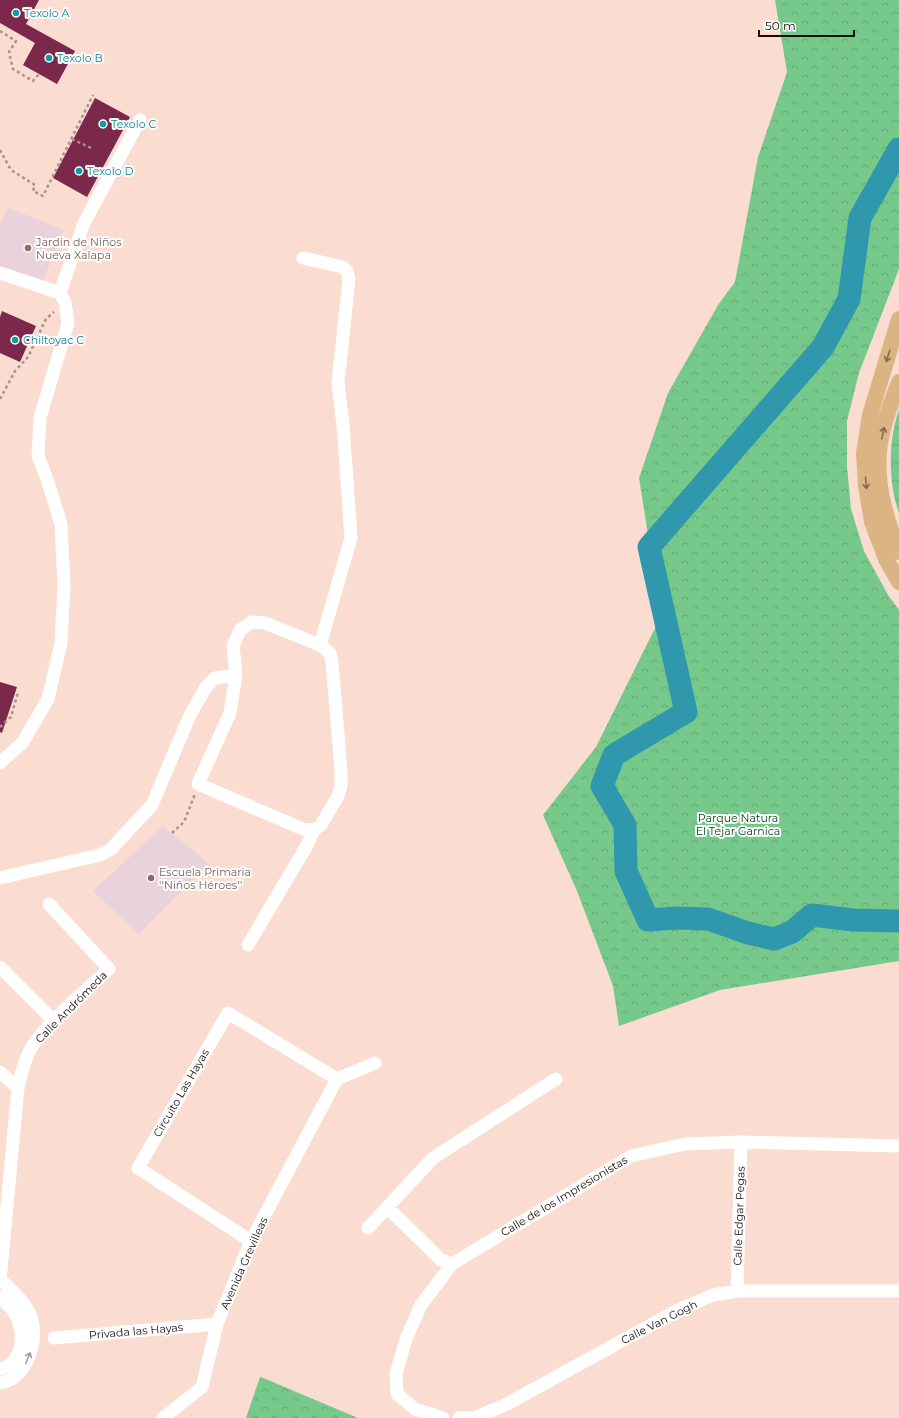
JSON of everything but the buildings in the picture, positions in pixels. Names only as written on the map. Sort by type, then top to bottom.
[{"type":"main road","points":[[899,319],[870,415],[864,453],[866,486],[872,522],[886,559],[899,582]]},
{"type":"main road","points":[[899,382],[885,422],[879,453],[880,485],[886,518],[899,552]]},
{"type":"street","points":[[0,763],[23,742],[48,699],[61,643],[64,585],[61,524],[38,456],[40,418],[68,323],[62,297],[84,223],[140,120]]},
{"type":"street","points":[[303,258],[343,267],[347,271],[349,279],[338,383],[343,425],[351,538],[320,645]]},
{"type":"street","points":[[0,274],[62,297]]},
{"type":"street","points":[[248,945],[306,847],[314,830],[321,825],[338,796],[341,786],[341,770],[330,653],[320,645],[265,623],[252,622],[240,630],[233,646],[236,675],[230,713],[198,784],[303,829],[314,830]]},
{"type":"street","points":[[0,878],[100,855],[110,849],[152,805],[190,715],[206,687],[214,678],[236,675]]},
{"type":"street","name":"Calle Andrómeda","points":[[0,1280],[4,1182],[22,1070],[33,1046],[54,1021],[109,969],[49,904]]},
{"type":"street","points":[[0,967],[54,1021]]},
{"type":"street","name":"Circuito Las Hayas","points":[[251,1241],[138,1168],[228,1013],[337,1079]]},
{"type":"street","points":[[337,1079],[375,1062]]},
{"type":"street","points":[[0,1072],[18,1088]]},
{"type":"street","name":"Avenida Grevilleas","points":[[163,1418],[202,1387],[217,1324],[251,1241],[337,1079]]},
{"type":"street","points":[[368,1228],[433,1158],[556,1079]]},
{"type":"street","name":"Calle de los Impresionistas","points":[[426,1416],[397,1394],[396,1374],[406,1339],[421,1305],[452,1264],[631,1156],[685,1144],[741,1142],[899,1146]]},
{"type":"street","name":"Calle Edgar Pegas","points":[[737,1291],[741,1142]]},
{"type":"street","points":[[387,1207],[441,1260],[452,1264]]},
{"type":"street","points":[[0,1280],[25,1305],[32,1321],[33,1336],[32,1348],[26,1364],[14,1377],[0,1382]]},
{"type":"street","name":"Calle Van Gogh","points":[[459,1418],[474,1418],[507,1404],[678,1310],[713,1295],[737,1291],[899,1291]]},
{"type":"street","points":[[0,1297],[14,1311],[20,1325],[22,1340],[17,1357],[6,1368],[0,1370]]},
{"type":"street","name":"Privada las Hayas","points":[[54,1338],[217,1324]]},
{"type":"street","points":[[426,1416],[443,1418]]},
{"type":"path","points":[[0,32],[16,41],[9,52],[13,69],[34,81],[39,74]]},
{"type":"path","points":[[0,150],[11,170],[35,185],[33,191],[43,196],[93,95]]},
{"type":"path","points":[[72,139],[91,148]]},
{"type":"path","points":[[0,399],[15,371],[28,357],[46,319],[62,297]]},
{"type":"path","points":[[0,727],[11,718],[18,692]]},
{"type":"path","points":[[172,833],[184,822],[198,784]]},
{"type":"shaded area","name":"Jardín de Niños Nueva Xalapa","points":[[8,208],[64,230],[42,282],[0,267],[0,226]]},
{"type":"shaded area","name":"Escuela Primaria ''Niños Héroes''","points":[[163,826],[209,864],[139,934],[93,891]]},
{"type":"green space","name":"Parque Natura El Tejar Garnica","points":[[775,0],[899,0],[899,269],[859,373],[847,421],[847,466],[851,509],[864,551],[888,595],[899,610],[899,961],[720,990],[619,1026],[613,986],[577,891],[543,815],[596,747],[661,616],[639,478],[668,393],[718,305],[735,282],[758,157],[787,72]]},
{"type":"green space","points":[[899,410],[899,514],[893,490],[891,449]]},
{"type":"green space","points":[[261,1377],[358,1418],[246,1418]]},
{"type":"waterway","points":[[899,149],[860,218],[849,299],[823,347],[649,547],[686,712],[614,755],[602,786],[625,825],[626,871],[648,920],[677,918],[708,919],[748,933],[774,939],[792,932],[812,915],[853,920],[899,921]]},
{"type":"place","name":"Texolo A","points":[[16,13]]},
{"type":"place","name":"Texolo B","points":[[49,58]]},
{"type":"place","name":"Texolo C","points":[[103,124]]},
{"type":"place","name":"Texolo D","points":[[79,171]]},
{"type":"place","name":"Jardín de Niños Nueva Xalapa","points":[[28,248]]},
{"type":"place","name":"Chiltoyac C","points":[[15,340]]},
{"type":"place","name":"Escuela Primaria ''Niños Héroes''","points":[[151,878]]}]
